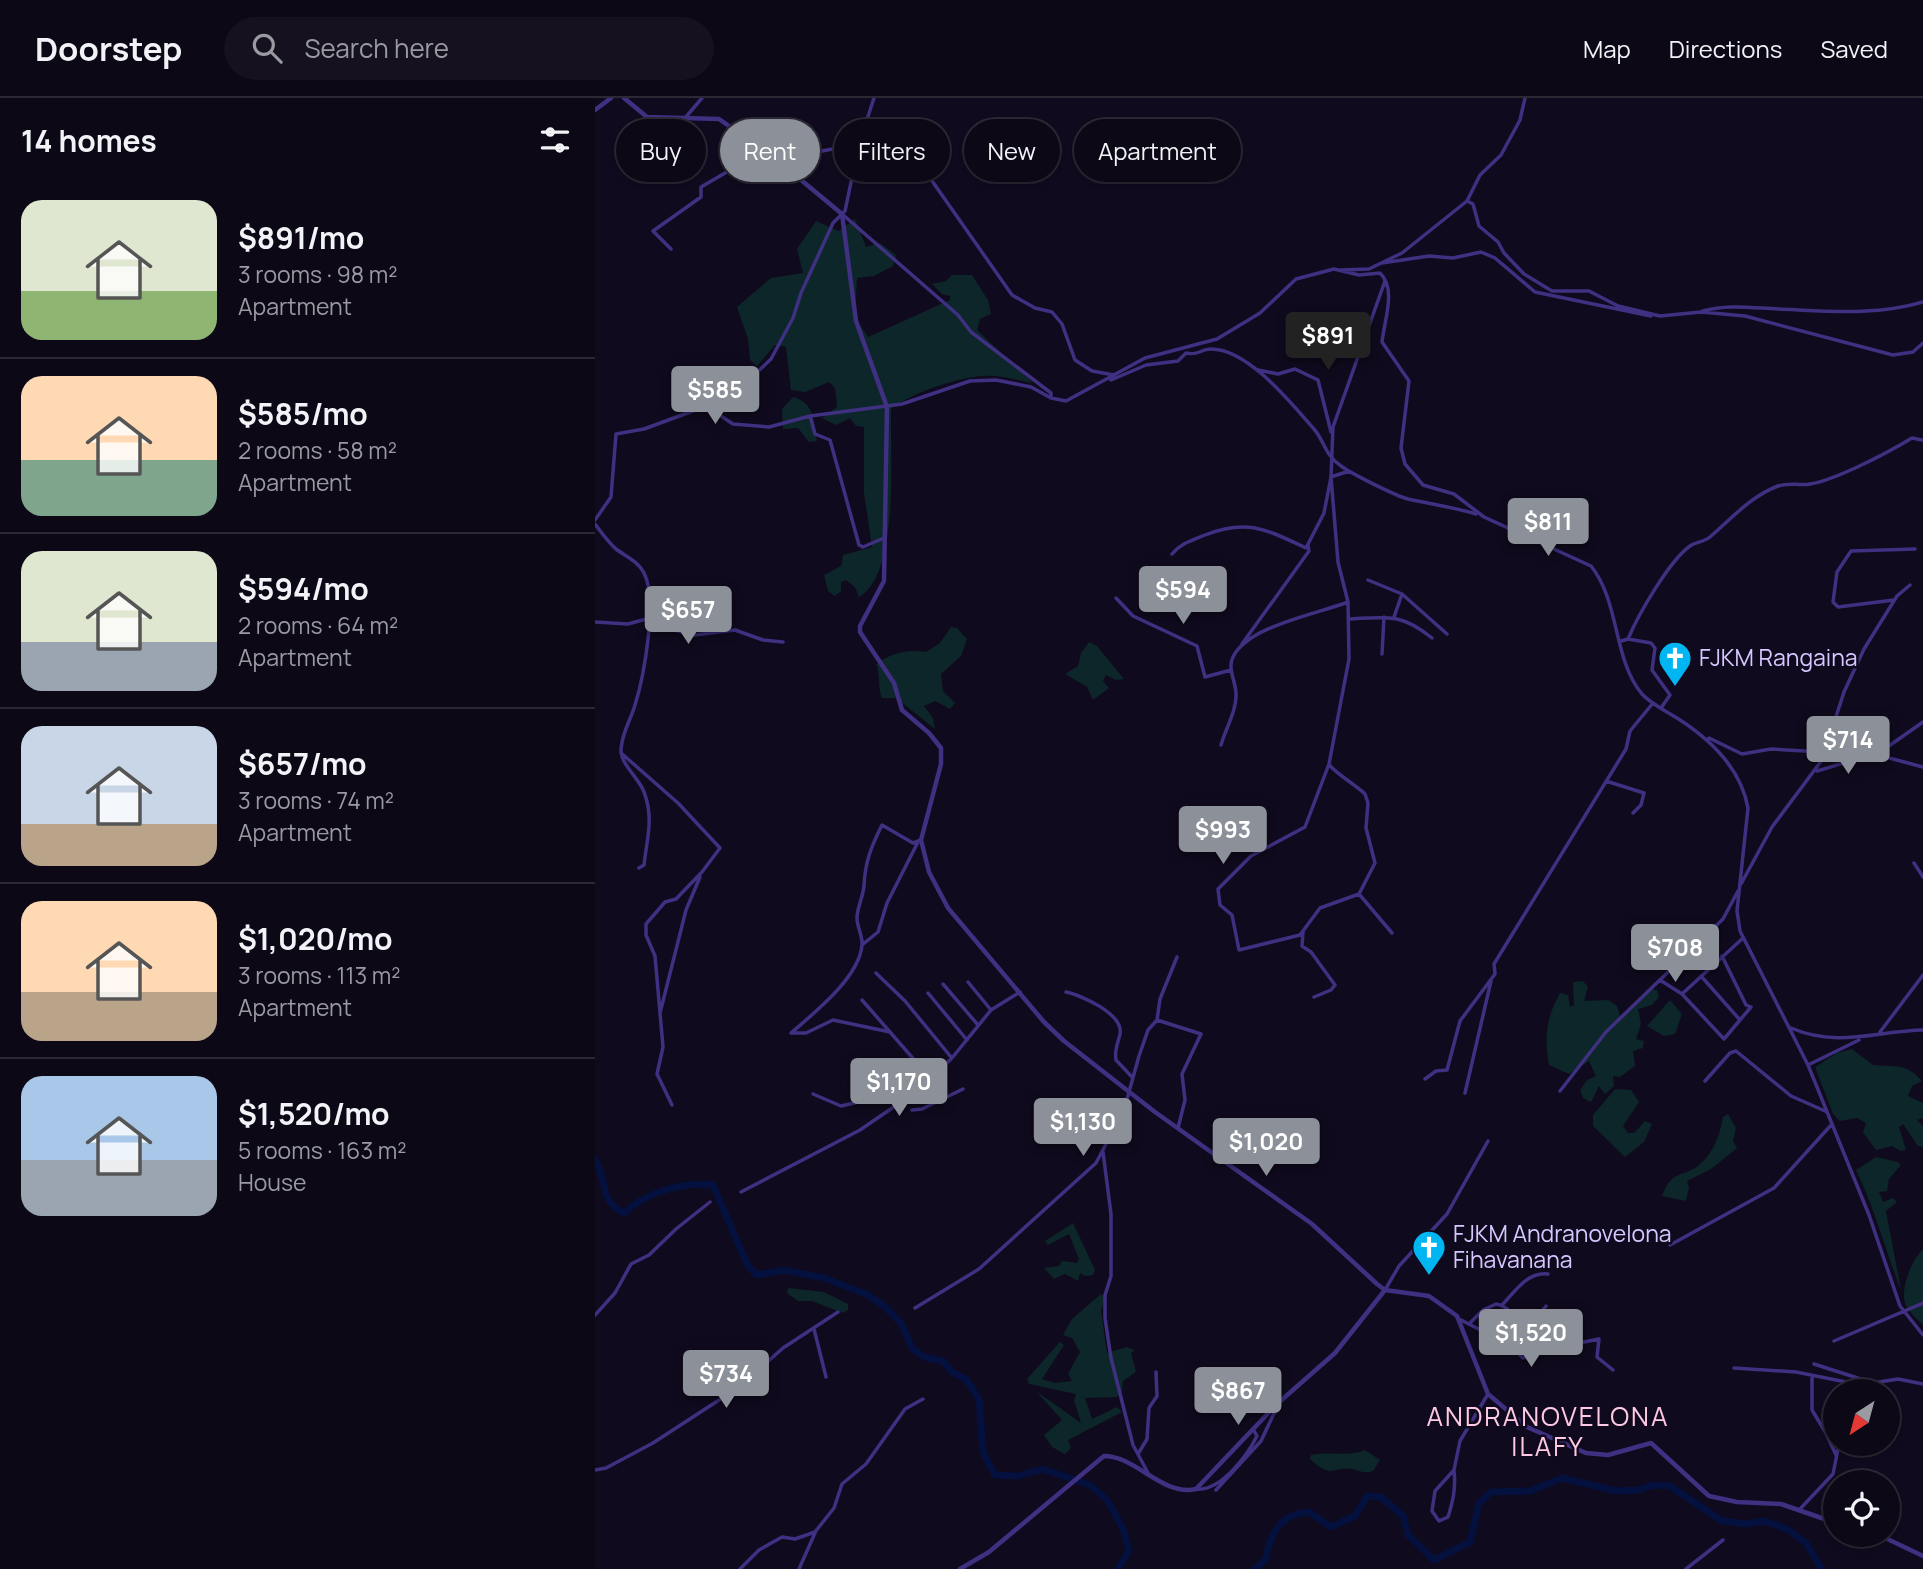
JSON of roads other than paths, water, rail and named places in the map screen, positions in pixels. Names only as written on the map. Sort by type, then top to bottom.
[{"type":"street","points":[[595,110],[611,98]]},
{"type":"street","points":[[624,98],[647,117],[720,120]]},
{"type":"street","points":[[685,118],[702,98]]},
{"type":"street","points":[[867,119],[874,98]]},
{"type":"street","points":[[1339,271],[1369,269],[1402,253],[1467,201],[1480,175],[1501,155],[1520,120],[1525,98]]},
{"type":"street","points":[[671,249],[653,231],[701,197],[701,187],[720,175]]},
{"type":"street","points":[[801,182],[958,315],[971,332],[1051,393],[1051,398]]},
{"type":"street","points":[[712,410],[725,403],[771,359],[793,318],[801,293],[833,223],[845,211],[851,182]]},
{"type":"street","points":[[933,182],[1012,295],[1035,308],[1052,312],[1062,324],[1075,360],[1092,371],[1114,375]]},
{"type":"street","points":[[1467,201],[1473,204],[1479,226],[1498,242],[1504,253],[1533,281],[1552,291],[1589,291],[1618,306],[1660,316]]},
{"type":"street","points":[[842,215],[856,321],[887,407],[884,581],[859,628],[894,683],[902,710],[929,733],[940,748],[941,764],[920,841],[887,903],[878,932],[862,945],[853,967],[838,988],[791,1033],[806,1033],[833,1020],[890,1032]]},
{"type":"street","points":[[1382,263],[1429,256],[1453,258],[1482,252],[1495,258],[1535,292],[1555,299],[1660,316],[1701,312],[1745,316],[1893,355],[1913,352],[1923,343]]},
{"type":"street","points":[[1106,382],[1145,358],[1217,339],[1260,313],[1296,279],[1334,269],[1359,275],[1380,273],[1386,279],[1389,289],[1382,342],[1409,381],[1401,448],[1405,464],[1423,485],[1454,494],[1484,517]]},
{"type":"street","points":[[1221,745],[1237,696],[1231,670],[1236,653],[1255,623],[1288,584],[1308,551],[1308,545],[1324,513],[1331,477],[1333,427],[1386,279]]},
{"type":"street","points":[[1701,312],[1716,307],[1870,312],[1895,310],[1923,302]]},
{"type":"street","points":[[639,868],[644,865],[652,829],[649,808],[640,783],[621,753],[624,726],[637,699],[650,618],[644,573],[614,547],[595,522],[611,496],[616,434],[645,429],[701,408],[712,410],[733,424],[769,427],[810,416],[887,407],[970,381],[996,380],[1031,387],[1051,398],[1066,401],[1082,390],[1146,365],[1178,361],[1186,353],[1196,356],[1211,349],[1243,359],[1257,370],[1316,431],[1322,446],[1332,459],[1349,471],[1402,497],[1451,506],[1484,517],[1591,566],[1601,582],[1622,641],[1630,678],[1643,696],[1707,737],[1742,754],[1771,749],[1876,755],[1923,767]]},
{"type":"street","points":[[1257,370],[1278,374],[1301,370],[1318,380],[1332,444]]},
{"type":"street","points":[[810,416],[815,434],[830,440],[859,545],[863,547],[884,538]]},
{"type":"street","points":[[1628,639],[1647,600],[1675,562],[1690,546],[1707,539],[1731,515],[1776,487],[1794,482],[1809,484],[1882,456],[1912,438],[1922,440]]},
{"type":"street","points":[[1331,477],[1349,471]]},
{"type":"street","points":[[1329,764],[1334,772],[1347,777],[1365,794],[1368,803],[1366,828],[1375,863],[1359,894],[1320,908],[1300,935],[1239,950],[1232,915],[1220,905],[1218,889],[1251,856],[1305,827],[1329,764],[1349,659],[1348,602],[1338,562],[1331,477]]},
{"type":"street","points":[[1172,554],[1185,542],[1225,526],[1256,527],[1290,538],[1302,547],[1308,545]]},
{"type":"street","points":[[1894,600],[1838,607],[1833,601],[1837,572],[1851,551],[1915,549]]},
{"type":"street","points":[[1368,580],[1402,594],[1447,634]]},
{"type":"street","points":[[1560,1091],[1606,1032],[1723,919],[1772,827],[1826,754],[1844,692],[1894,600],[1910,585]]},
{"type":"street","points":[[1394,617],[1402,594]]},
{"type":"street","points":[[1116,598],[1133,616],[1197,646],[1205,677],[1231,670]]},
{"type":"street","points":[[1236,653],[1251,638],[1287,622],[1348,602]]},
{"type":"street","points":[[1382,654],[1384,617]]},
{"type":"street","points":[[1349,620],[1394,617],[1412,622],[1432,638]]},
{"type":"street","points":[[595,622],[628,624],[650,618],[666,628],[695,635],[735,630],[764,640],[783,642]]},
{"type":"street","points":[[1622,641],[1628,639],[1651,643],[1655,648],[1652,670],[1670,695],[1661,708]]},
{"type":"street","points":[[1465,1093],[1498,957],[1626,749],[1630,732],[1653,703]]},
{"type":"street","points":[[1876,755],[1923,722]]},
{"type":"street","points":[[1707,737],[1745,794],[1748,808],[1737,911],[1743,937],[1808,1065],[1873,1227],[1899,1306],[1923,1335]]},
{"type":"street","points":[[621,753],[678,803],[718,844],[719,852],[702,872],[675,899],[665,902],[646,924],[646,935],[655,956],[663,1048],[657,1074],[673,1105]]},
{"type":"street","points":[[1815,771],[1868,755]]},
{"type":"street","points":[[1606,781],[1644,793],[1641,805],[1633,813]]},
{"type":"street","points":[[862,945],[857,921],[864,887],[862,873],[867,854],[881,825],[913,844],[920,841]]},
{"type":"street","points":[[920,841],[929,872],[948,908],[1064,1041],[1178,1128],[1312,1224],[1385,1290],[1429,1296],[1459,1319],[1510,1345],[1523,1358],[1545,1350],[1599,1339],[1597,1357],[1613,1370]]},
{"type":"street","points":[[1914,863],[1923,877]]},
{"type":"street","points":[[660,1015],[686,910],[702,872]]},
{"type":"street","points":[[1359,894],[1392,933]]},
{"type":"street","points":[[1304,930],[1302,946],[1311,952],[1335,985],[1331,990],[1314,997]]},
{"type":"street","points":[[1682,994],[1743,937]]},
{"type":"street","points":[[915,1308],[979,1269],[1096,1163],[1124,1110],[1148,1030],[1157,1020],[1160,999],[1177,957]]},
{"type":"street","points":[[1660,980],[1682,994],[1724,1040],[1751,1007],[1746,1005],[1722,957]]},
{"type":"street","points":[[876,973],[905,1001],[952,1058]]},
{"type":"street","points":[[1880,1033],[1923,975]]},
{"type":"street","points":[[1701,976],[1740,1020]]},
{"type":"street","points":[[1425,1079],[1436,1071],[1447,1070],[1461,1021],[1492,979]]},
{"type":"street","points":[[968,982],[991,1010]]},
{"type":"street","points":[[943,984],[978,1025]]},
{"type":"street","points":[[741,1192],[860,1130],[921,1088],[952,1058],[991,1010],[1020,992]]},
{"type":"street","points":[[1066,992],[1101,1006],[1110,1014],[1120,1029],[1116,1060],[1132,1077]]},
{"type":"street","points":[[928,993],[967,1040]]},
{"type":"street","points":[[862,1000],[930,1079]]},
{"type":"street","points":[[1157,1020],[1201,1034],[1182,1074],[1185,1100],[1178,1128]]},
{"type":"street","points":[[1789,1027],[1810,1036],[1861,1039]]},
{"type":"street","points":[[1808,1065],[1861,1039],[1880,1033],[1923,1030]]},
{"type":"street","points":[[1705,1081],[1730,1053],[1736,1051],[1791,1096],[1827,1112]]},
{"type":"street","points":[[813,1094],[841,1106],[921,1088]]},
{"type":"street","points":[[912,1110],[922,1109],[964,1089]]},
{"type":"street","points":[[1670,1245],[1775,1188],[1832,1124]]},
{"type":"street","points":[[1196,1489],[1278,1403],[1335,1353],[1385,1290],[1399,1266],[1447,1214],[1488,1141]]},
{"type":"street","points":[[1103,1150],[1111,1214],[1111,1276],[1105,1295],[1105,1318],[1111,1358],[1133,1445],[1148,1473]]},
{"type":"street","points":[[595,1315],[615,1293],[631,1264],[649,1255],[710,1202]]},
{"type":"street","points":[[1469,1324],[1483,1310],[1502,1305],[1513,1288],[1541,1273],[1548,1274]]},
{"type":"street","points":[[1834,1341],[1923,1303]]},
{"type":"street","points":[[1502,1305],[1527,1326],[1546,1306]]},
{"type":"street","points":[[595,1470],[606,1468],[739,1387],[783,1348],[838,1312]]},
{"type":"street","points":[[1459,1319],[1488,1394],[1527,1427],[1571,1448],[1608,1455],[1651,1443],[1709,1496],[1737,1502],[1781,1504],[1823,1518]]},
{"type":"street","points":[[814,1329],[826,1377]]},
{"type":"street","points":[[1814,1364],[1861,1379]]},
{"type":"street","points":[[1734,1368],[1825,1379]]},
{"type":"street","points":[[1138,1454],[1147,1439],[1149,1408],[1157,1396],[1157,1372]]},
{"type":"street","points":[[1812,1377],[1812,1410],[1823,1428]]},
{"type":"street","points":[[1901,1380],[1923,1384]]},
{"type":"street","points":[[1454,1470],[1435,1491],[1432,1500],[1432,1511],[1439,1521],[1448,1517],[1453,1502],[1456,1487],[1454,1470],[1460,1441],[1488,1394]]},
{"type":"street","points":[[799,1569],[815,1532],[834,1508],[842,1484],[866,1464],[905,1409],[923,1399]]},
{"type":"street","points":[[1216,1490],[1261,1441],[1278,1403]]},
{"type":"street","points":[[960,1569],[989,1552],[1098,1459],[1112,1456],[1171,1486],[1204,1490],[1221,1480],[1252,1446],[1257,1436],[1254,1429]]},
{"type":"street","points":[[1800,1509],[1833,1474],[1836,1456]]},
{"type":"street","points":[[740,1569],[759,1550],[782,1537],[795,1539],[815,1532]]},
{"type":"street","points":[[1686,1569],[1723,1540]]},
{"type":"street","points":[[1900,1545],[1923,1556]]},
{"type":"waterway","points":[[595,1159],[607,1196],[611,1203],[624,1213],[653,1194],[665,1190],[689,1185],[713,1185],[748,1266],[757,1275],[784,1270],[824,1278],[866,1294],[883,1305],[901,1323],[912,1348],[924,1357],[943,1361],[952,1372],[966,1379],[979,1399],[983,1452],[995,1475],[1018,1476],[1042,1469],[1090,1485],[1108,1501],[1123,1529],[1129,1551],[1118,1569]]},
{"type":"waterway","points":[[1255,1569],[1266,1559],[1274,1533],[1291,1516],[1309,1512],[1331,1527],[1355,1516],[1367,1496],[1381,1497],[1403,1516],[1408,1535],[1434,1560],[1470,1542],[1479,1503],[1491,1492],[1530,1491],[1562,1478],[1616,1491],[1638,1490],[1654,1485],[1670,1486],[1722,1521],[1747,1524],[1764,1521],[1787,1529],[1806,1543],[1822,1569]]},
{"type":"place","name":"FJKM Rangaina","points":[[1675,688]]},
{"type":"place","name":"FJKM Andranovelona Fihavanana","points":[[1429,1277]]},
{"type":"district","name":"ANDRANOVELONA ILAFY","points":[[1548,1432]]}]
